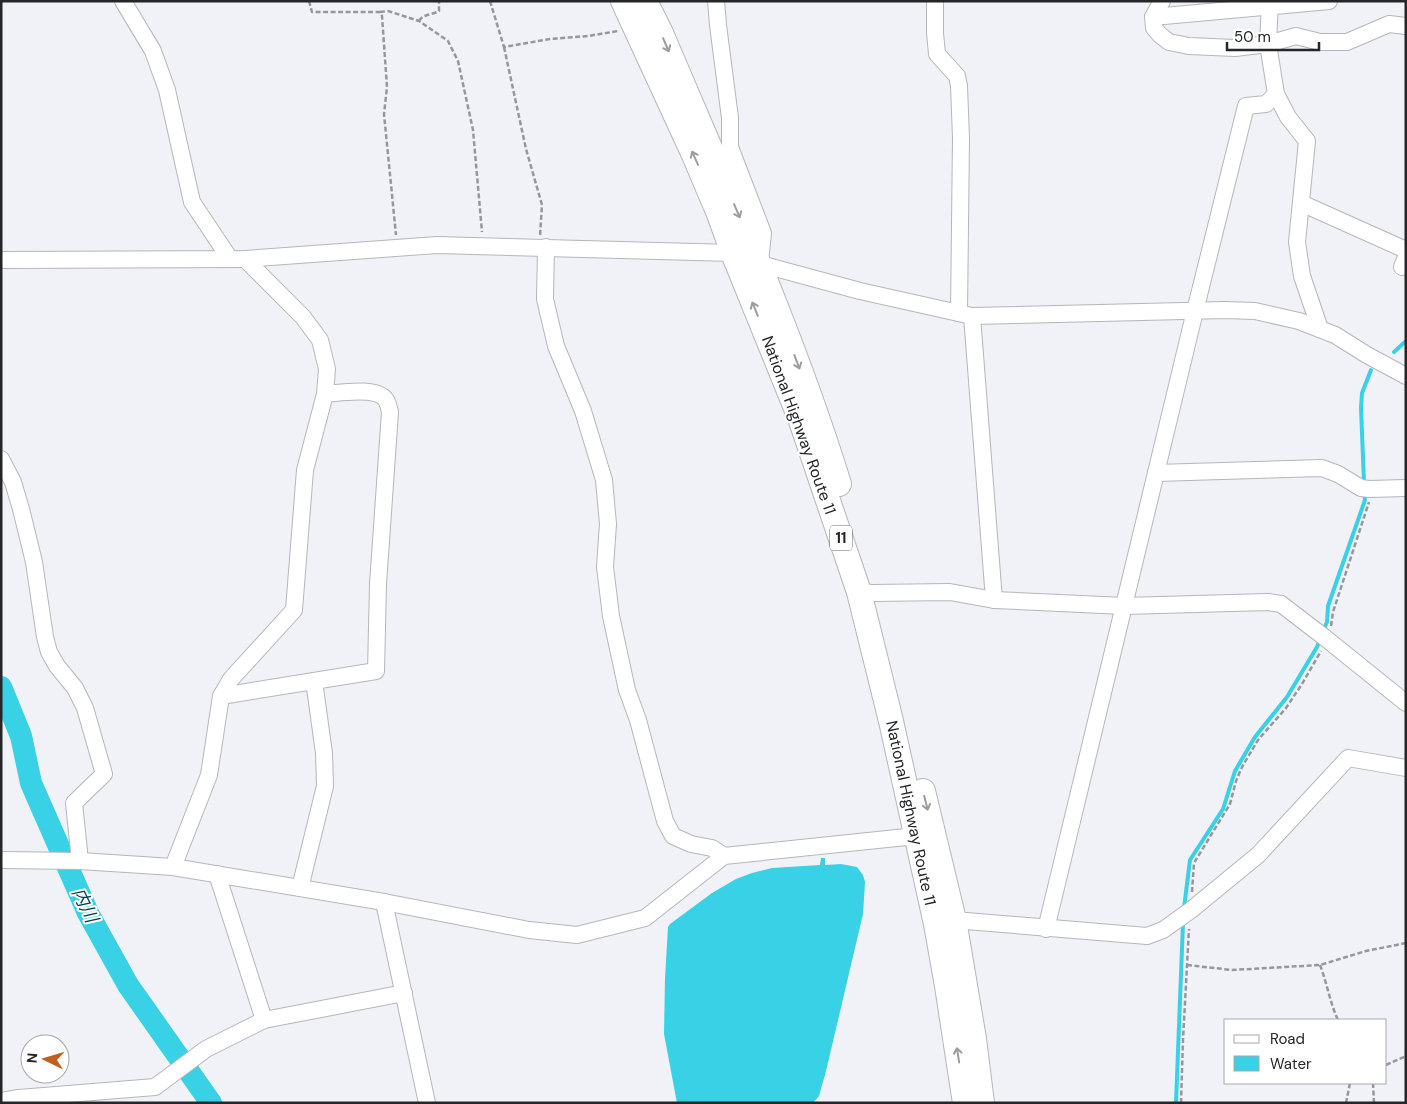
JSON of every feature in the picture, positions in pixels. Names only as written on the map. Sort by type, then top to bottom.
[{"type":"highway","name":"National Highway Route 11","points":[[623,1],[719,214],[800,418],[894,673],[945,922],[974,1039],[982,1103]]},
{"type":"highway","name":"National Highway Route 11","points":[[645,1],[661,33],[760,264],[822,429],[865,593],[916,836],[945,922],[948,986],[965,1103]]},
{"type":"street","points":[[123,1],[153,52],[167,90],[192,202],[238,259],[304,318],[320,340],[326,369],[325,394],[305,470],[294,610],[231,679],[221,696],[209,775],[173,867]]},
{"type":"street","points":[[716,1],[730,118],[730,147],[763,233],[760,264]]},
{"type":"street","points":[[936,1],[935,33],[938,54],[957,76],[959,86],[966,314],[994,600]]},
{"type":"street","points":[[1162,1],[1153,16],[1154,28],[1168,42],[1189,46],[1235,48],[1268,44],[1296,36],[1320,42],[1347,42],[1389,24],[1406,26]]},
{"type":"street","points":[[1153,16],[1270,4],[1328,1]]},
{"type":"street","points":[[1270,4],[1268,44],[1276,94],[1288,117],[1307,141],[1297,242],[1302,276],[1320,329]]},
{"type":"street","points":[[1046,929],[1246,106],[1266,104],[1276,94]]},
{"type":"street","points":[[1301,203],[1406,250]]},
{"type":"street","points":[[1,260],[238,259],[437,245],[733,253],[760,264],[860,291],[966,314],[1255,311],[1299,321],[1335,335],[1406,376]]},
{"type":"street","points":[[543,247],[545,299],[556,346],[583,411],[604,480],[608,524],[605,567],[611,616],[627,690],[638,720],[665,821],[674,836],[690,844],[712,848],[724,856]]},
{"type":"street","points":[[221,696],[376,671],[378,584],[390,412],[386,400],[378,394],[368,392],[325,394]]},
{"type":"street","points":[[1,459],[13,482],[21,509],[34,562],[49,652],[86,708],[104,774],[74,803],[77,861]]},
{"type":"street","points":[[1156,473],[1322,468],[1366,489],[1406,488]]},
{"type":"street","points":[[865,593],[950,592],[994,600],[1124,606],[1268,602],[1281,604],[1406,703]]},
{"type":"street","points":[[300,888],[325,786],[324,753],[314,681]]},
{"type":"street","points":[[945,922],[1147,936],[1163,930],[1186,914],[1258,855],[1348,758],[1406,768]]},
{"type":"street","points":[[1,860],[77,861],[173,867],[384,902],[529,930],[577,935],[644,918],[724,856],[916,836]]},
{"type":"street","points":[[217,874],[264,1020]]},
{"type":"street","points":[[384,902],[427,1103]]},
{"type":"street","points":[[1,1101],[19,1098],[160,1089],[206,1049],[264,1020],[404,994]]},
{"type":"path","points":[[309,1],[312,12],[318,13],[388,11],[419,21],[448,41],[458,61],[473,130],[483,246]]},
{"type":"path","points":[[419,21],[421,17],[439,11],[439,1]]},
{"type":"path","points":[[490,1],[504,47],[526,148],[542,205],[543,247]]},
{"type":"path","points":[[380,12],[382,16],[387,87],[384,114],[397,248]]},
{"type":"path","points":[[504,47],[636,28]]},
{"type":"path","points":[[1181,1103],[1187,965],[1186,914],[1194,863],[1230,804],[1242,767],[1258,740],[1286,708],[1302,684],[1323,636],[1332,624],[1333,612],[1369,501],[1366,489]]},
{"type":"path","points":[[1187,965],[1232,970],[1320,965],[1366,951],[1406,943]]},
{"type":"path","points":[[1320,965],[1333,1010],[1338,1019]]},
{"type":"path","points":[[1387,1065],[1406,1056]]},
{"type":"path","points":[[1346,1103],[1350,1084]]},
{"type":"path","points":[[1373,1084],[1374,1103]]},
{"type":"water","points":[[821,858],[825,858],[825,865],[841,864],[857,867],[863,875],[865,882],[863,914],[819,1096],[813,1103],[677,1103],[664,1034],[668,927],[712,893],[736,879],[772,868],[820,865]]},
{"type":"waterway","points":[[1394,352],[1406,341]]},
{"type":"waterway","points":[[1364,483],[1361,408],[1362,393],[1371,370]]},
{"type":"waterway","points":[[1323,631],[1327,622],[1328,606],[1365,500],[1364,492]]},
{"type":"waterway","points":[[1184,908],[1190,860],[1223,809],[1235,771],[1255,737],[1287,697],[1320,640]]},
{"type":"waterway","name":"内川","points":[[1,687],[21,736],[31,783],[88,913],[128,985],[211,1103]]},
{"type":"waterway","points":[[1176,1103],[1183,923]]}]
